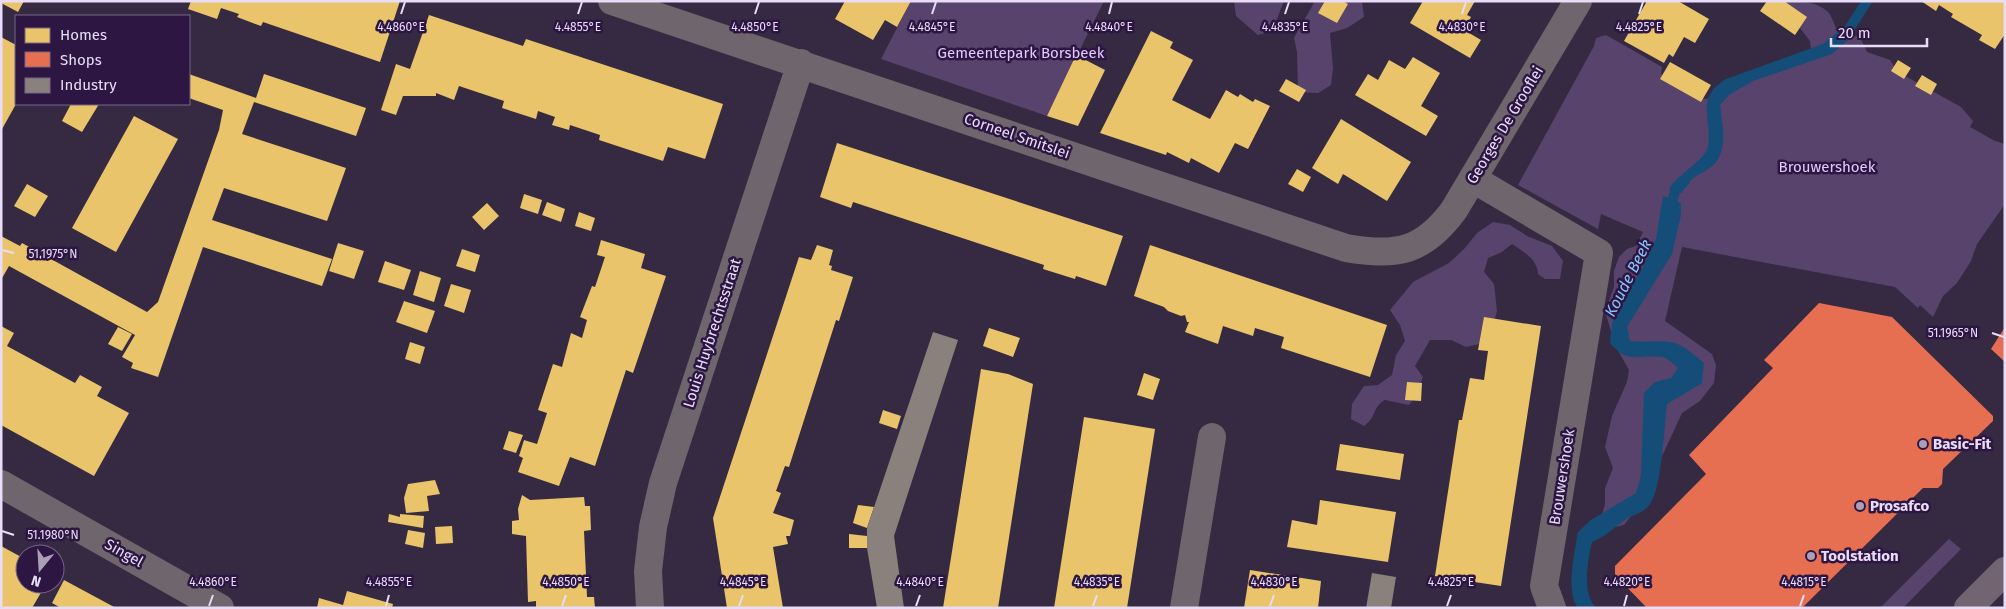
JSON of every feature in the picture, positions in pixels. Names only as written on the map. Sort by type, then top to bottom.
[{"type":"main road","points":[[1968,608],[2005,571]]},
{"type":"street","name":"Corneel Smitslei","points":[[612,1],[801,63],[1346,248],[1373,252],[1401,250],[1423,241]]},
{"type":"street","name":"Georges De Grooflei","points":[[1423,241],[1441,228],[1454,210],[1578,1]]},
{"type":"street","name":"Louis Huybrechtsstraat","points":[[650,608],[648,571],[653,527],[663,483],[801,63]]},
{"type":"street","name":"Brouwershoek","points":[[1473,179],[1599,253],[1544,586],[1552,608]]},
{"type":"street","points":[[1184,608],[1212,437]]},
{"type":"street","name":"Singel","points":[[1,484],[220,608]]},
{"type":"green space","name":"Gemeentepark Borsbeek","points":[[911,1],[1104,1],[1047,116],[881,59]]},
{"type":"green space","points":[[1234,1],[1284,1],[1272,31],[1258,35],[1236,16]]},
{"type":"green space","points":[[1315,1],[1362,1],[1364,17],[1347,28],[1330,33],[1333,68],[1331,85],[1318,93],[1298,92],[1297,52],[1294,38]]},
{"type":"green space","name":"Brouwershoek","points":[[1779,1],[1812,3],[1824,9],[1829,13],[1840,34],[1860,37],[1867,52],[1890,60],[1898,72],[1961,107],[1973,121],[1970,127],[1995,141],[2005,144],[2005,204],[1977,244],[1971,261],[1957,283],[1943,296],[1933,317],[1920,305],[1918,308],[1895,287],[1682,247],[1665,321],[1712,354],[1716,365],[1714,383],[1700,401],[1682,413],[1639,506],[1624,525],[1610,528],[1601,518],[1605,504],[1605,488],[1613,468],[1605,447],[1612,416],[1627,382],[1629,370],[1615,345],[1605,311],[1614,287],[1614,271],[1619,257],[1627,249],[1636,246],[1643,232],[1601,214],[1598,229],[1518,185],[1594,46],[1596,38],[1606,35],[1662,67],[1661,74],[1698,98],[1707,99],[1719,86],[1754,80],[1812,60],[1810,41]]},
{"type":"green space","points":[[1493,222],[1510,225],[1527,236],[1552,246],[1563,261],[1560,279],[1545,279],[1538,274],[1532,260],[1512,244],[1502,252],[1488,258],[1484,272],[1494,284],[1497,311],[1489,342],[1466,347],[1451,340],[1430,340],[1415,366],[1423,377],[1416,396],[1409,405],[1385,400],[1378,406],[1371,419],[1364,426],[1351,419],[1352,404],[1364,386],[1378,385],[1392,375],[1396,355],[1405,341],[1400,325],[1390,310],[1413,282],[1449,263],[1477,233]]},
{"type":"green space","points":[[1949,539],[1961,549],[1903,608],[1880,608]]},
{"type":"water","points":[[1861,1],[1873,1],[1848,40],[1832,54],[1753,81],[1729,95],[1720,105],[1723,140],[1721,153],[1715,164],[1689,182],[1682,193],[1669,189],[1706,151],[1709,136],[1708,101],[1716,86],[1726,79],[1823,44],[1845,26]]},
{"type":"water","points":[[1663,196],[1681,203],[1681,215],[1672,254],[1627,327],[1630,341],[1670,342],[1688,350],[1704,363],[1702,383],[1667,404],[1660,471],[1654,496],[1645,509],[1592,542],[1587,586],[1592,602],[1597,608],[1578,608],[1574,601],[1571,582],[1578,532],[1591,520],[1636,493],[1641,476],[1644,393],[1655,382],[1671,378],[1678,368],[1662,357],[1634,357],[1622,354],[1610,343],[1612,323],[1623,298],[1643,267],[1656,239]]},
{"type":"building: Homes","points":[[1,1],[24,1],[18,12],[1,3]]},
{"type":"building: Homes","points":[[191,1],[400,1],[380,62],[263,22],[261,26],[237,17],[239,14],[221,8],[217,19],[188,9]]},
{"type":"building: Homes","points":[[845,1],[911,1],[897,27],[885,20],[873,40],[835,19]]},
{"type":"building: Homes","points":[[1325,1],[1343,1],[1348,4],[1337,23],[1318,13]]},
{"type":"building: Homes","points":[[1423,1],[1475,1],[1467,15],[1471,17],[1464,30],[1481,40],[1470,58],[1410,23]]},
{"type":"building: Homes","points":[[1647,1],[1678,1],[1709,19],[1695,43],[1684,37],[1673,57],[1669,54],[1664,63],[1624,41]]},
{"type":"building: Homes","points":[[1767,1],[1784,1],[1807,17],[1795,35],[1760,11]]},
{"type":"building: Homes","points":[[1921,1],[2005,1],[2005,34],[1995,49],[1979,40],[1982,35],[1951,17],[1953,14],[1939,5],[1936,11]]},
{"type":"building: Homes","points":[[429,15],[523,46],[526,39],[723,104],[705,159],[668,147],[663,161],[599,140],[600,135],[570,125],[569,130],[552,125],[555,117],[538,111],[536,119],[502,108],[504,101],[459,86],[454,100],[436,93],[436,96],[403,96],[396,115],[381,110],[396,64],[410,69]]},
{"type":"building: Homes","points":[[1151,31],[1173,42],[1170,48],[1193,60],[1172,100],[1210,119],[1226,90],[1238,97],[1240,94],[1253,102],[1255,99],[1270,106],[1248,149],[1235,143],[1219,173],[1191,158],[1189,163],[1167,152],[1166,155],[1100,133]]},
{"type":"building: Homes","points":[[1,37],[15,44],[15,105],[1,131]]},
{"type":"building: Homes","points":[[1076,55],[1105,70],[1078,126],[1047,116]]},
{"type":"building: Homes","points":[[1413,57],[1440,73],[1421,106],[1438,116],[1426,136],[1355,95],[1368,74],[1378,80],[1389,60],[1405,69]]},
{"type":"building: Homes","points":[[1898,60],[1911,68],[1904,79],[1891,71]]},
{"type":"building: Homes","points":[[1670,62],[1711,85],[1701,102],[1660,79]]},
{"type":"building: Homes","points":[[190,74],[256,98],[264,74],[366,108],[356,136],[254,102],[242,134],[346,168],[327,221],[224,188],[212,220],[332,259],[322,286],[203,247],[158,377],[131,368],[133,363],[122,357],[135,335],[9,266],[1,280],[1,236],[20,246],[22,243],[147,312],[158,302],[219,130],[223,110],[190,98]]},
{"type":"building: Homes","points":[[1922,75],[1937,84],[1931,95],[1915,86]]},
{"type":"building: Homes","points":[[1286,79],[1306,90],[1299,102],[1279,91]]},
{"type":"building: Homes","points":[[70,105],[98,105],[82,132],[62,121]]},
{"type":"building: Homes","points":[[134,116],[178,139],[116,252],[72,228]]},
{"type":"building: Homes","points":[[1341,119],[1411,162],[1387,201],[1343,174],[1338,184],[1312,168]]},
{"type":"building: Homes","points":[[837,143],[1123,236],[1106,286],[1076,276],[1075,279],[1043,269],[1044,265],[853,202],[851,208],[820,197]]},
{"type":"building: Homes","points":[[1297,169],[1311,177],[1303,192],[1288,184]]},
{"type":"building: Homes","points":[[27,184],[48,196],[35,217],[14,206]]},
{"type":"building: Homes","points":[[524,194],[542,200],[538,214],[520,208]]},
{"type":"building: Homes","points":[[547,202],[565,209],[561,222],[542,215]]},
{"type":"building: Homes","points":[[487,203],[499,216],[484,230],[472,217]]},
{"type":"building: Homes","points":[[579,212],[595,218],[591,231],[575,226]]},
{"type":"building: Homes","points":[[601,240],[645,254],[641,268],[666,276],[633,373],[626,370],[595,466],[570,457],[559,486],[518,472],[523,458],[519,456],[524,440],[537,444],[547,413],[538,410],[553,364],[562,367],[571,333],[582,338],[587,320],[580,317],[592,286],[595,287],[605,257],[597,255]]},
{"type":"building: Homes","points":[[338,243],[364,251],[354,279],[329,271]]},
{"type":"building: Homes","points":[[817,245],[833,250],[829,265],[832,266],[831,270],[853,277],[839,321],[836,320],[789,467],[785,466],[776,491],[781,493],[773,513],[794,520],[790,536],[786,536],[788,544],[773,547],[783,608],[727,608],[713,518],[799,257],[811,260]]},
{"type":"building: Homes","points":[[1150,245],[1387,325],[1370,377],[1281,348],[1284,337],[1255,328],[1253,336],[1223,326],[1218,344],[1185,332],[1189,322],[1187,322],[1185,315],[1181,316],[1168,311],[1164,307],[1134,296]]},
{"type":"building: Homes","points":[[462,249],[480,255],[475,272],[456,266]]},
{"type":"building: Homes","points":[[385,261],[411,270],[404,290],[378,282]]},
{"type":"building: Homes","points":[[420,271],[441,278],[434,302],[413,295]]},
{"type":"building: Homes","points":[[451,284],[471,290],[464,313],[444,306]]},
{"type":"building: Homes","points":[[404,301],[435,311],[427,333],[396,322]]},
{"type":"building: Homes","points":[[1484,317],[1541,326],[1501,586],[1435,576],[1459,420],[1462,420],[1470,378],[1484,380],[1488,351],[1478,350]]},
{"type":"building: Homes","points":[[1,326],[14,333],[7,346],[75,383],[80,375],[102,387],[97,396],[129,413],[94,476],[1,425]]},
{"type":"building: Homes","points":[[118,327],[132,334],[122,351],[108,344]]},
{"type":"building: Homes","points":[[989,328],[1020,338],[1013,357],[983,346]]},
{"type":"building: Homes","points":[[410,342],[425,347],[420,364],[405,359]]},
{"type":"building: Homes","points":[[981,369],[1008,374],[1033,384],[998,608],[943,608]]},
{"type":"building: Homes","points":[[1144,373],[1160,379],[1153,400],[1137,395]]},
{"type":"building: Homes","points":[[1407,382],[1422,383],[1421,401],[1405,400]]},
{"type":"building: Homes","points":[[883,410],[901,416],[897,429],[879,423]]},
{"type":"building: Homes","points":[[1084,417],[1155,429],[1127,608],[1054,608]]},
{"type":"building: Homes","points":[[509,431],[523,435],[516,453],[503,449]]},
{"type":"building: Homes","points":[[1340,444],[1404,454],[1400,480],[1336,470]]},
{"type":"building: Homes","points":[[435,480],[440,494],[427,496],[429,511],[406,513],[404,498],[408,484]]},
{"type":"building: Homes","points":[[522,495],[530,500],[584,497],[585,506],[590,506],[591,530],[584,531],[587,597],[594,597],[595,608],[536,608],[536,601],[528,602],[526,536],[512,534],[512,521],[519,520],[518,509]]},
{"type":"building: Homes","points":[[1320,500],[1396,512],[1388,562],[1287,547],[1292,520],[1317,525]]},
{"type":"building: Homes","points":[[858,505],[874,507],[867,528],[853,523]]},
{"type":"building: Homes","points":[[389,514],[400,517],[400,514],[424,516],[423,528],[388,522]]},
{"type":"building: Homes","points":[[452,526],[453,543],[436,544],[435,527]]},
{"type":"building: Homes","points":[[408,530],[425,533],[423,548],[405,544]]},
{"type":"building: Homes","points":[[849,534],[867,536],[867,548],[849,548]]},
{"type":"building: Homes","points":[[1,546],[15,554],[15,594],[40,594],[32,608],[1,608]]},
{"type":"building: Homes","points":[[1250,570],[1321,581],[1318,608],[1244,608]]},
{"type":"building: Homes","points":[[65,581],[116,608],[61,608],[52,603],[57,594],[65,594]]},
{"type":"building: Homes","points":[[347,591],[393,604],[392,608],[317,608],[319,598],[343,605]]},
{"type":"building: Shops","points":[[1819,303],[1892,317],[1993,416],[1993,421],[1943,469],[1942,484],[1938,488],[1923,488],[1802,608],[1647,608],[1615,575],[1615,566],[1706,474],[1689,455],[1773,368],[1764,360]]},
{"type":"building: Shops","points":[[2005,327],[2005,362],[1991,349]]},
{"type":"building: Industry","points":[[933,332],[958,340],[894,536],[904,608],[877,608],[867,548],[867,528]]},
{"type":"building: Industry","points":[[1372,573],[1396,577],[1391,608],[1366,608]]},
{"type":"waterway","name":"Koude Beek","points":[[1670,212],[1675,191],[1685,181]]},
{"type":"place","name":"Basic-Fit","points":[[1923,444]]},
{"type":"place","name":"Prosafco","points":[[1860,506]]},
{"type":"place","name":"Toolstation","points":[[1811,556]]}]
